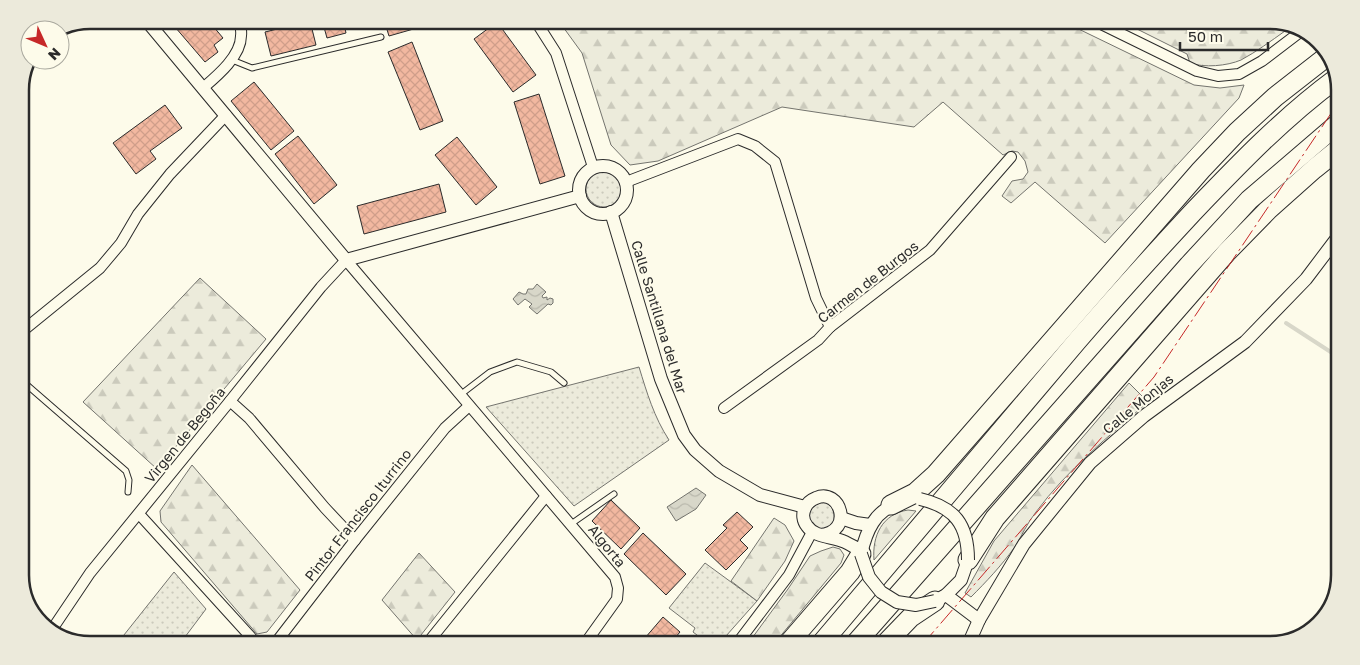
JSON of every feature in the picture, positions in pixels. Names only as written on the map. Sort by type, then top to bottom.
[{"type":"highway","points":[[891,505],[915,493],[936,474],[1158,217],[1237,132],[1275,97],[1323,59]]},
{"type":"highway","points":[[828,636],[1059,362],[1164,243],[1273,130],[1331,83]]},
{"type":"highway","points":[[862,636],[1249,200],[1331,130]]},
{"type":"highway","points":[[968,560],[995,518],[1220,259],[1268,210],[1331,155]]},
{"type":"highway","points":[[795,636],[850,572],[861,552]]},
{"type":"highway","points":[[893,636],[911,617],[941,598]]},
{"type":"street","points":[[154,29],[346,260],[580,196]]},
{"type":"street","points":[[203,88],[232,59],[238,49],[242,36],[241,29]]},
{"type":"street","points":[[541,29],[556,53],[593,167]]},
{"type":"street","points":[[1111,29],[1197,71],[1218,76],[1238,74],[1262,61],[1296,35]]},
{"type":"street","points":[[29,326],[100,268],[121,243],[143,207],[170,174],[226,115]]},
{"type":"street","points":[[626,182],[738,139],[755,146],[775,162],[816,298],[830,326]]},
{"type":"street","name":"Carmen de Burgos","points":[[724,408],[818,340],[830,326],[930,250],[1011,157]]},
{"type":"street","points":[[607,166],[619,171],[626,182],[627,195],[621,206],[611,212],[598,213],[586,207],[580,196],[579,184],[584,174],[593,167],[607,166]]},
{"type":"street","name":"Calle Santillana del Mar","points":[[611,212],[661,379],[684,435],[695,450],[719,471],[760,494],[805,507]]},
{"type":"street","name":"Calle Monjas","points":[[972,636],[979,620],[1024,544],[1090,463],[1144,416],[1245,342],[1306,279],[1331,246]]},
{"type":"street","name":"Algorta","points":[[346,260],[615,577],[618,588],[617,599],[590,636]]},
{"type":"street","name":"Virgen de Begoña","points":[[55,625],[90,573],[321,287],[346,260]]},
{"type":"street","points":[[230,401],[249,418],[324,508],[355,540]]},
{"type":"street","name":"Pintor Francisco Iturrino","points":[[281,636],[445,428],[469,406]]},
{"type":"street","points":[[433,636],[546,496]]},
{"type":"street","points":[[816,533],[827,534],[834,531],[839,525],[841,518],[840,509],[836,502],[828,497],[819,496],[811,500],[805,507],[803,516],[806,525],[816,533],[844,541],[861,552]]},
{"type":"street","points":[[920,499],[934,502],[947,509],[957,519],[964,532],[968,546],[968,560],[960,580],[941,598],[916,605],[897,602],[881,592],[869,577],[861,552],[870,525],[879,514],[891,505],[920,499]]},
{"type":"street","points":[[139,514],[250,636]]},
{"type":"street","points":[[841,518],[870,525]]},
{"type":"street","points":[[743,636],[789,575],[816,533]]},
{"type":"street","points":[[941,598],[979,620]]},
{"type":"lane","points":[[232,59],[252,68],[381,37]]},
{"type":"lane","points":[[460,395],[490,372],[517,362],[551,372],[564,383]]},
{"type":"lane","points":[[29,387],[126,471],[129,480],[128,492]]},
{"type":"lane","points":[[568,520],[614,494]]},
{"type":"green space","points":[[565,29],[1079,29],[1194,85],[1220,88],[1244,85],[1239,98],[1105,243],[1035,182],[1011,203],[1002,196],[1012,181],[1023,179],[1028,172],[1025,161],[1018,152],[1012,151],[1003,155],[943,102],[914,127],[782,107],[658,161],[630,165],[611,145],[582,53]]},
{"type":"green space","points":[[1137,29],[1270,29],[1285,31],[1258,50],[1235,62],[1209,66],[1190,63],[1187,54]]},
{"type":"green space","points":[[604,171],[611,172],[617,176],[621,182],[621,196],[617,202],[611,206],[604,207],[597,206],[591,202],[587,196],[586,189],[587,182],[591,176],[597,172]]},
{"type":"green space","points":[[200,278],[266,339],[157,469],[83,402]]},
{"type":"green space","points":[[639,367],[655,414],[669,440],[574,506],[486,407]]},
{"type":"green space","points":[[1129,383],[1148,402],[1089,454],[1061,482],[1033,516],[1014,548],[999,567],[971,597],[965,593],[994,541]]},
{"type":"green space","points":[[192,465],[300,590],[267,632],[257,634],[161,522],[160,511]]},
{"type":"green space","points":[[821,502],[831,506],[834,515],[834,522],[825,530],[812,526],[808,513],[812,506]]},
{"type":"green space","points":[[908,510],[916,511],[874,560],[875,543],[880,528],[891,516]]},
{"type":"green space","points":[[774,518],[785,525],[794,541],[785,561],[757,601],[731,581]]},
{"type":"green space","points":[[833,547],[840,549],[844,555],[841,563],[780,636],[754,636],[810,556]]},
{"type":"green space","points":[[419,553],[455,592],[420,636],[414,636],[382,600]]},
{"type":"green space","points":[[705,563],[757,601],[726,636],[698,636],[693,632],[695,628],[669,608]]},
{"type":"green space","points":[[174,572],[206,609],[186,636],[123,636]]},
{"type":"water","points":[[537,284],[546,292],[542,296],[543,298],[547,297],[547,300],[553,299],[553,303],[551,305],[548,304],[537,314],[529,307],[532,304],[525,299],[518,305],[513,299],[519,292],[526,294],[528,289],[533,289]]},
{"type":"water","points":[[696,488],[706,495],[696,509],[676,521],[667,507]]},
{"type":"building","points":[[177,29],[216,29],[223,38],[214,45],[218,52],[205,62]]},
{"type":"building","points":[[277,29],[312,29],[316,45],[271,56],[265,32]]},
{"type":"building","points":[[324,29],[345,29],[346,33],[327,38]]},
{"type":"building","points":[[387,29],[414,29],[389,36]]},
{"type":"building","points":[[488,29],[502,29],[536,75],[513,92],[474,39]]},
{"type":"building","points":[[412,42],[443,121],[420,130],[388,52]]},
{"type":"building","points":[[254,82],[294,131],[271,150],[231,101]]},
{"type":"building","points":[[539,94],[565,176],[540,184],[514,102]]},
{"type":"building","points":[[165,105],[182,128],[150,151],[156,159],[136,174],[113,143]]},
{"type":"building","points":[[298,136],[337,185],[314,204],[275,154]]},
{"type":"building","points":[[457,137],[497,187],[476,205],[435,155]]},
{"type":"building","points":[[439,184],[446,212],[364,234],[357,206]]},
{"type":"building","points":[[611,500],[640,528],[621,549],[592,521]]},
{"type":"building","points":[[737,512],[753,527],[740,540],[748,548],[726,570],[705,550],[727,528],[723,525]]},
{"type":"building","points":[[643,533],[686,574],[666,595],[624,554]]},
{"type":"building","points":[[663,617],[680,632],[677,636],[647,636]]},
{"type":"waterway","points":[[1286,323],[1331,352]]},
{"type":"power","points":[[930,636],[1154,377],[1331,113]]}]
